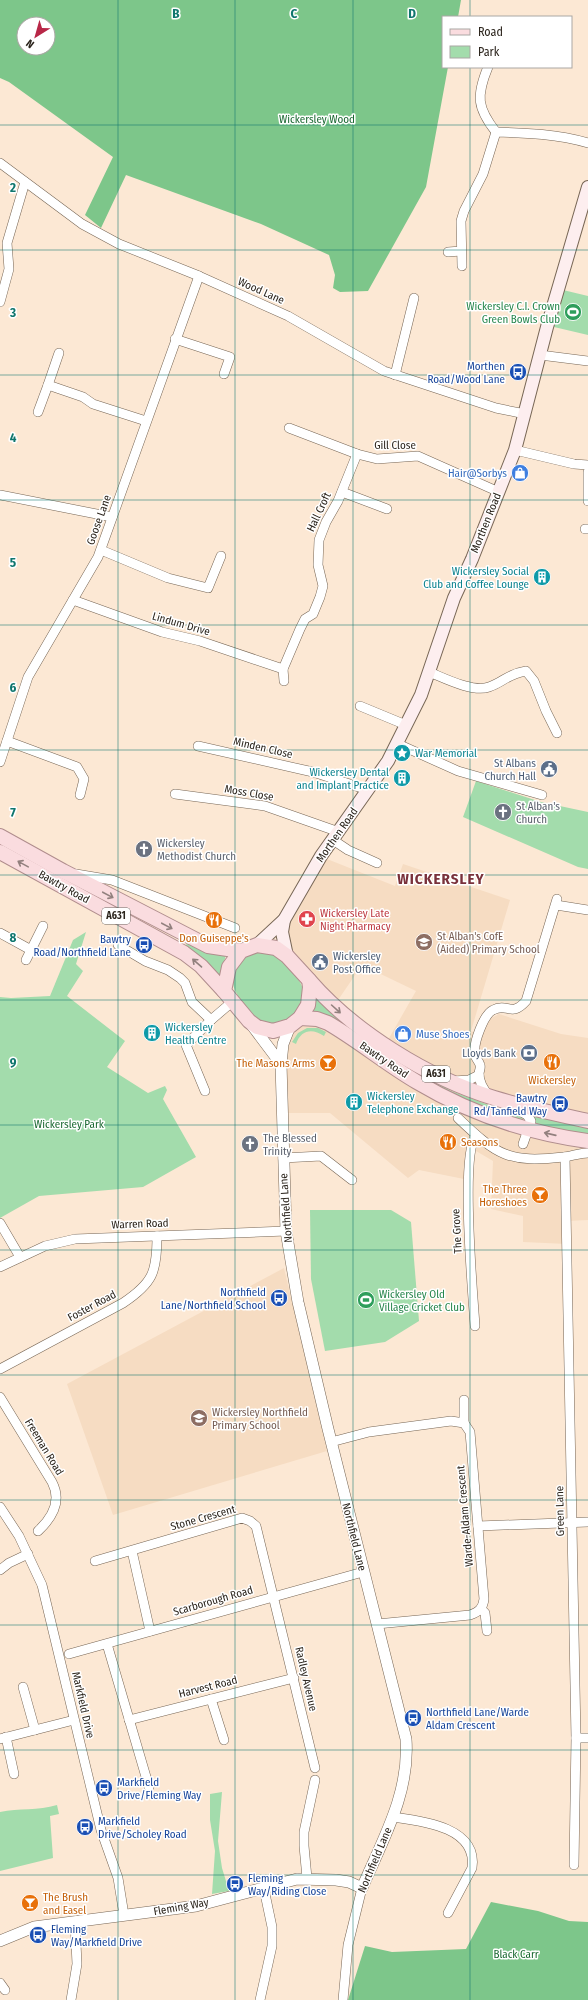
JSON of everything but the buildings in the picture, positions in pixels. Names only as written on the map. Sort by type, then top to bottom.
[{"type":"main road","name":"Morthen Road","points":[[257,945],[284,920],[336,836],[388,761],[398,744],[421,695],[454,598],[499,492],[515,450],[540,355],[588,187]]},
{"type":"main road","name":"Bawtry Road","points":[[0,836],[62,871],[208,946],[241,951]]},
{"type":"main road","name":"Bawtry Road","points":[[0,852],[184,953],[200,966],[228,997]]},
{"type":"main road","points":[[284,920],[282,932],[287,956]]},
{"type":"main road","name":"A631","points":[[241,951],[257,945],[276,948],[287,956],[309,980]]},
{"type":"main road","points":[[228,997],[229,967],[241,951]]},
{"type":"main road","points":[[295,1022],[309,1001],[309,980]]},
{"type":"main road","name":"Bawtry Road","points":[[309,980],[341,1013],[378,1041],[451,1081],[492,1097],[588,1121]]},
{"type":"main road","name":"A631","points":[[228,997],[249,1021],[258,1027],[273,1031],[295,1022]]},
{"type":"main road","name":"Bawtry Road","points":[[295,1022],[317,1019],[328,1023],[391,1066],[431,1090],[462,1105],[530,1129],[588,1141]]},
{"type":"street","points":[[488,68],[480,85],[480,102],[485,118],[496,132]]},
{"type":"street","points":[[496,132],[530,133],[572,138],[588,143]]},
{"type":"street","points":[[462,266],[461,252],[463,216],[483,174],[496,132]]},
{"type":"street","name":"Wood Lane","points":[[0,163],[100,235],[199,276],[288,316],[370,364],[396,375],[496,408],[525,414]]},
{"type":"street","points":[[0,302],[9,268],[7,243],[25,182]]},
{"type":"street","points":[[448,252],[461,252]]},
{"type":"street","name":"Goose Lane","points":[[0,762],[28,678],[101,550],[199,276]]},
{"type":"street","points":[[396,375],[414,298]]},
{"type":"street","points":[[175,340],[230,357],[224,374]]},
{"type":"street","points":[[38,412],[59,353]]},
{"type":"street","points":[[540,355],[588,361]]},
{"type":"street","points":[[48,385],[83,397],[93,404],[146,422]]},
{"type":"street","name":"Gill Close","points":[[289,428],[357,454],[377,459],[418,456],[499,492]]},
{"type":"street","points":[[515,450],[574,464],[588,465]]},
{"type":"street","name":"Hall Croft","points":[[283,669],[305,619],[313,614],[317,607],[323,586],[318,565],[319,540],[326,522],[342,492],[357,454]]},
{"type":"street","points":[[588,472],[588,501]]},
{"type":"street","name":"Hall Croft","points":[[342,492],[387,509]]},
{"type":"street","points":[[0,495],[112,517]]},
{"type":"street","points":[[101,550],[168,578],[208,588],[221,556]]},
{"type":"street","name":"Lindum Drive","points":[[73,600],[162,632],[200,641],[283,669]]},
{"type":"street","points":[[283,669],[284,681]]},
{"type":"street","points":[[429,672],[461,684],[482,689],[494,685],[510,675],[526,671],[534,681],[546,712],[557,732]]},
{"type":"street","points":[[360,706],[406,725]]},
{"type":"street","points":[[7,741],[77,767],[84,779],[80,795]]},
{"type":"street","points":[[398,744],[458,771],[542,795]]},
{"type":"street","name":"Minden Close","points":[[198,746],[313,772],[368,790]]},
{"type":"street","name":"Moss Close","points":[[175,794],[266,806],[336,836],[348,850],[377,863]]},
{"type":"street","name":"Bawtry Road","points":[[62,871],[112,880],[235,928]]},
{"type":"street","points":[[132,908],[140,892]]},
{"type":"street","points":[[492,1097],[482,1086],[479,1075],[480,1066],[474,1054],[484,1019],[489,1012],[495,1008],[501,1007],[513,1010],[519,1009],[526,1001],[557,902],[588,910]]},
{"type":"street","points":[[26,960],[44,926]]},
{"type":"street","points":[[0,933],[31,950]]},
{"type":"street","points":[[118,945],[145,961],[168,970],[180,978],[185,983],[192,1002],[211,1020]]},
{"type":"street","points":[[205,1091],[186,1045],[211,1020],[228,997]]},
{"type":"street","points":[[249,1021],[281,1064]]},
{"type":"street","name":"Northfield Lane","points":[[295,1022],[283,1044],[281,1064],[286,1231],[302,1326],[406,1739],[408,1761],[393,1817],[362,1888],[354,1915],[346,1958],[343,2000]]},
{"type":"street","points":[[451,1081],[468,1080],[479,1075]]},
{"type":"street","name":"Bawtry Road","points":[[492,1097],[527,1115],[531,1121],[530,1129]]},
{"type":"street","points":[[458,1118],[476,1136],[492,1148],[504,1154],[522,1158],[565,1156],[588,1153]]},
{"type":"street","points":[[513,1124],[522,1139],[522,1158]]},
{"type":"street","points":[[523,1144],[530,1129]]},
{"type":"street","name":"The Grove","points":[[475,1326],[468,1201],[471,1145],[476,1136]]},
{"type":"street","points":[[283,1158],[321,1156],[352,1180]]},
{"type":"street","name":"Green Lane","points":[[565,1156],[576,1738],[574,1864]]},
{"type":"street","points":[[0,1223],[20,1258]]},
{"type":"street","name":"Warren Road","points":[[0,1267],[45,1246],[75,1239],[286,1231]]},
{"type":"street","name":"Foster Road","points":[[0,1369],[123,1303],[141,1291],[148,1282],[156,1265],[157,1236]]},
{"type":"street","name":"Freeman Road","points":[[0,1397],[52,1482],[56,1493],[55,1506],[50,1518],[38,1531]]},
{"type":"street","name":"Warde-Aldam Crescent","points":[[464,1400],[464,1423],[470,1432],[484,1599],[481,1609],[485,1613],[487,1632]]},
{"type":"street","points":[[331,1442],[377,1431],[451,1421],[464,1423]]},
{"type":"street","name":"Markfield Drive","points":[[0,1507],[19,1536],[42,1585],[101,1830],[118,1878],[124,1915]]},
{"type":"street","name":"Stone Crescent","points":[[95,1561],[242,1518],[250,1521],[256,1526],[274,1597]]},
{"type":"street","points":[[478,1526],[588,1522]]},
{"type":"street","points":[[132,1551],[150,1631]]},
{"type":"street","points":[[0,1570],[9,1563],[28,1554]]},
{"type":"street","name":"Scarborough Road","points":[[69,1654],[363,1572]]},
{"type":"street","name":"Radley Avenue","points":[[274,1597],[314,1768]]},
{"type":"street","points":[[377,1624],[470,1615],[481,1609]]},
{"type":"street","points":[[107,1644],[149,1788]]},
{"type":"street","name":"Harvest Road","points":[[129,1720],[294,1678]]},
{"type":"street","points":[[23,1686],[35,1730]]},
{"type":"street","points":[[211,1699],[224,1740]]},
{"type":"street","points":[[14,1774],[3,1738],[74,1720]]},
{"type":"street","points":[[576,1738],[588,1738]]},
{"type":"street","points":[[307,1878],[304,1832],[315,1780]]},
{"type":"street","points":[[393,1817],[419,1821],[448,1830],[456,1834],[471,1852],[473,1860],[472,1868],[448,1913]]},
{"type":"street","name":"Fleming Way","points":[[0,1941],[34,1927],[196,1906],[307,1878],[349,1882],[362,1888]]},
{"type":"street","points":[[260,2000],[272,1946],[272,1927],[264,1889]]},
{"type":"street","points":[[74,1999],[77,1964],[75,1922]]},
{"type":"shaded area","points":[[327,859],[395,886],[403,864],[510,900],[471,1031],[479,1035],[486,1021],[499,1014],[561,1034],[588,1038],[588,1220],[566,1221],[567,1244],[523,1242],[523,1216],[491,1209],[493,1161],[471,1148],[469,1180],[419,1170],[408,1178],[330,1113],[287,1113],[285,1056],[290,1038],[311,1011],[286,929],[309,881],[313,883]],"holes":[[[362,965],[416,991],[388,1040],[336,1003]]]},
{"type":"shaded area","name":"Wickersley Northfield Primary School","points":[[284,1268],[327,1451],[113,1515],[67,1384]]},
{"type":"green space","name":"Wickersley Wood","points":[[0,0],[461,0],[458,16],[442,16],[442,68],[448,68],[426,187],[368,291],[340,292],[333,288],[335,275],[329,255],[261,224],[126,175],[101,228],[85,215],[113,157],[9,82],[0,78]]},
{"type":"green space","name":"Wickersley C.I. Crown Green Bowls Club","points":[[563,290],[588,296],[588,335],[554,327]]},
{"type":"green space","points":[[476,781],[541,802],[588,812],[588,869],[578,867],[463,817]]},
{"type":"green space","name":"Wickersley Park","points":[[86,932],[76,964],[83,971],[67,996],[125,1041],[107,1067],[148,1093],[165,1086],[167,1090],[163,1099],[196,1157],[143,1187],[39,1196],[0,1218],[0,997],[11,998],[50,996],[73,940]]},
{"type":"green space","points":[[188,942],[226,955],[219,977],[184,948]]},
{"type":"green space","points":[[256,951],[274,953],[297,977],[303,989],[303,1002],[299,1008],[285,1020],[278,1023],[271,1024],[264,1022],[251,1013],[239,997],[232,982],[232,975],[239,962],[246,956]]},
{"type":"green space","points":[[316,997],[339,1018],[336,1023],[311,1011]]},
{"type":"green space","points":[[307,1028],[318,1028],[326,1032],[324,1036],[320,1033],[311,1031],[307,1032],[298,1039],[296,1044],[292,1042],[298,1033]]},
{"type":"green space","points":[[353,1028],[451,1091],[518,1116],[523,1119],[523,1122],[498,1115],[423,1081]]},
{"type":"green space","points":[[531,1116],[588,1128],[588,1136],[535,1126]]},
{"type":"green space","name":"Wickersley Old Village Cricket Club","points":[[310,1210],[391,1210],[411,1222],[419,1321],[385,1342],[325,1351],[311,1279]]},
{"type":"green space","points":[[222,1792],[218,1841],[222,1868],[229,1891],[212,1894],[215,1851],[210,1820],[210,1794]]},
{"type":"green space","points":[[57,1805],[59,1814],[50,1816],[53,1858],[0,1871],[0,1812],[43,1808]]},
{"type":"green space","name":"Black Carr","points":[[491,1902],[538,1911],[569,1921],[588,1922],[588,2000],[348,2000],[365,1946],[392,1952],[466,1949]]},
{"type":"place","name":"Wickersley C.I. Crown Green Bowls Club","points":[[573,312]]},
{"type":"place","name":"Morthen Road/Wood Lane","points":[[518,372]]},
{"type":"place","name":"Hair@Sorbys","points":[[520,473]]},
{"type":"place","name":"Wickersley Social Club and Coffee Lounge","points":[[542,577]]},
{"type":"place","name":"War Memorial","points":[[402,753]]},
{"type":"place","name":"St Albans Church Hall","points":[[549,769]]},
{"type":"place","name":"Wickersley Dental and Implant Practice","points":[[402,778]]},
{"type":"place","name":"St Alban's Church","points":[[503,812]]},
{"type":"place","name":"Wickersley Methodist Church","points":[[144,849]]},
{"type":"place","name":"Wickersley Late Night Pharmacy","points":[[307,919]]},
{"type":"place","name":"Don Guiseppe's","points":[[214,920]]},
{"type":"place","name":"St Alban's CofE (Aided) Primary School","points":[[424,942]]},
{"type":"place","name":"Bawtry Road/Northfield Lane","points":[[144,945]]},
{"type":"place","name":"Wickersley Post Office","points":[[320,962]]},
{"type":"place","name":"Wickersley Health Centre","points":[[152,1033]]},
{"type":"place","name":"Muse Shoes","points":[[403,1034]]},
{"type":"place","name":"Lloyds Bank","points":[[529,1053]]},
{"type":"place","name":"Wickersley","points":[[552,1062]]},
{"type":"place","name":"The Masons Arms","points":[[328,1063]]},
{"type":"place","name":"Wickersley Telephone Exchange","points":[[354,1102]]},
{"type":"place","name":"Bawtry Rd/Tanfield Way","points":[[560,1104]]},
{"type":"place","name":"Seasons","points":[[448,1142]]},
{"type":"place","name":"The Blessed Trinity","points":[[250,1144]]},
{"type":"place","name":"The Three Horeshoes","points":[[540,1195]]},
{"type":"place","name":"Northfield Lane/Northfield School","points":[[279,1298]]},
{"type":"place","name":"Wickersley Old Village Cricket Club","points":[[366,1300]]},
{"type":"place","name":"Wickersley Northfield Primary School","points":[[199,1418]]},
{"type":"place","name":"Northfield Lane/Warde Aldam Crescent","points":[[413,1718]]},
{"type":"place","name":"Markfield Drive/Fleming Way","points":[[104,1788]]},
{"type":"place","name":"Markfield Drive/Scholey Road","points":[[85,1827]]},
{"type":"place","name":"Fleming Way/Riding Close","points":[[235,1884]]},
{"type":"place","name":"The Brush and Easel","points":[[30,1903]]},
{"type":"place","name":"Fleming Way/Markfield Drive","points":[[38,1935]]},
{"type":"district","name":"WICKERSLEY","points":[[441,879]]}]
